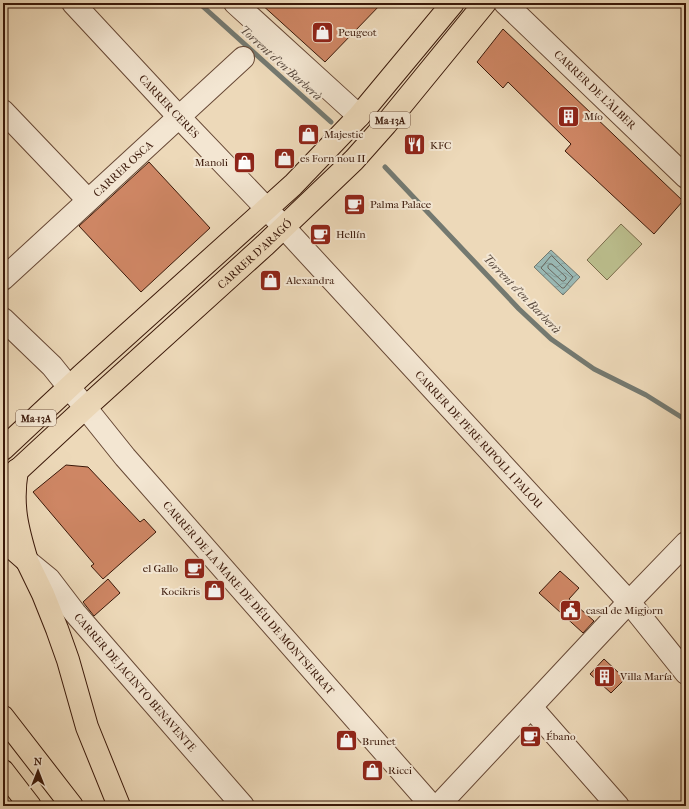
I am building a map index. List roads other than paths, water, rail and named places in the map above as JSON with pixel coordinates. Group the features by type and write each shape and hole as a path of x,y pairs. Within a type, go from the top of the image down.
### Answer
{"main road":[{"name":"Ma-13A","path":"3,449 69,387 298,181 359,116 453,3"},
{"name":"CARRER D'ARAGÓ","path":"10,477 284,227 354,160 386,124 485,3"},
{"path":"10,477 14,486 15,512 19,533 27,561 43,594 57,629 68,660 87,727 119,806"},
{"path":"3,540 27,561"},
{"path":"3,717 72,806"},
{"path":"3,771 30,806"}],"street":[{"name":"CARRER CERES","path":"73,3 178,117 267,209"},
{"path":"235,3 359,116"},
{"name":"CARRER DE L'ÀLBER","path":"505,3 686,176"},
{"name":"CARRER OSCA","path":"3,279 243,58"},
{"path":"3,111 88,200"},
{"name":"CARRER DE PERE RIPOLL I PALOU","path":"267,209 629,602 686,673"},
{"name":"CARRER DE LA MARE DE DÉU DE MONTSERRAT","path":"3,319 52,366 125,457 432,806"},
{"path":"438,806 686,543"},
{"name":"CARRER DE JACINTO BENAVENTE","path":"27,561 49,579 80,619 243,806"},
{"path":"531,707 618,806"}],"water":[{"path":"551,250 580,277 563,295 534,267"}],"waterway":[{"name":"Torrent d'en Barberà","path":"199,3 331,122"},
{"name":"Torrent d'en Barberà","path":"385,167 519,309 551,339 594,369 646,395 686,420"}],"place":[{"name":"Peugeot","path":"323,32"},
{"name":"Mío","path":"569,116"},
{"name":"Majestic","path":"308,134"},
{"name":"KFC","path":"415,145"},
{"name":"es Forn nou II","path":"284,158"},
{"name":"Manoli","path":"244,162"},
{"name":"Palma Palace","path":"354,204"},
{"name":"Hellín","path":"321,234"},
{"name":"Alexandra","path":"270,280"},
{"name":"el Gallo","path":"194,568"},
{"name":"Kocikris","path":"215,591"},
{"name":"casal de Migjorn","path":"570,610"},
{"name":"Villa María","path":"604,676"},
{"name":"Ébano","path":"530,736"},
{"name":"Brunet","path":"347,741"},
{"name":"Ricci","path":"372,770"}]}
